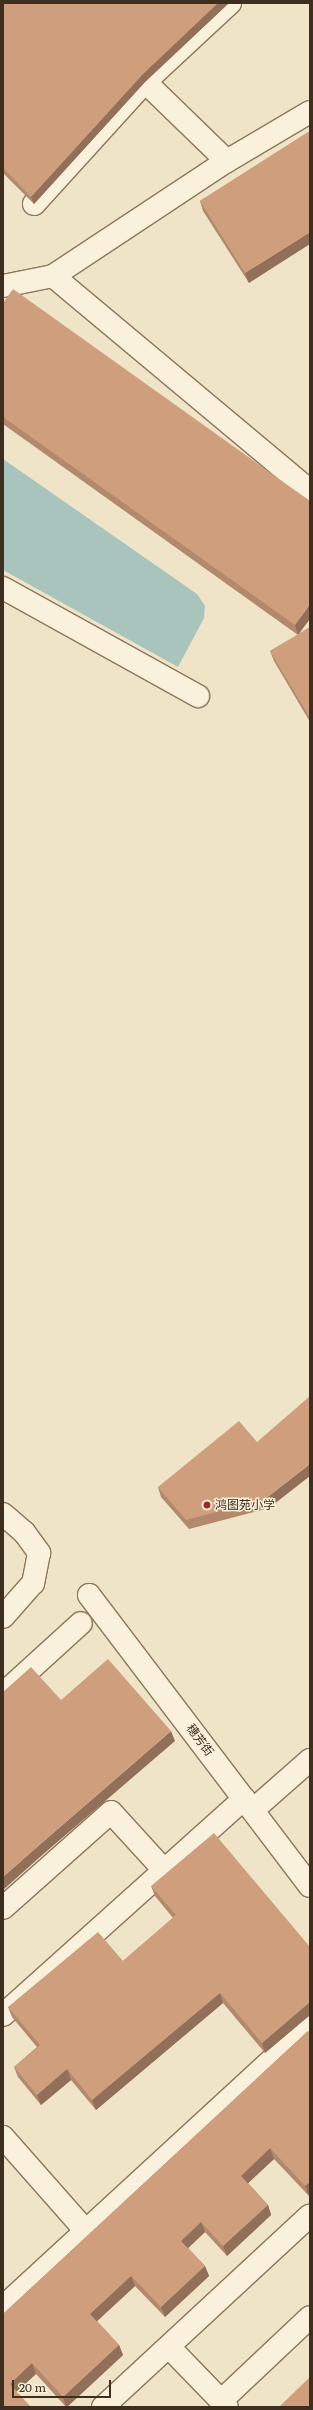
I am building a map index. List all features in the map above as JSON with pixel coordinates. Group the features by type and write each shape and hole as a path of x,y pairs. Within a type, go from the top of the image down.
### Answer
{"street":[{"path":"34,204 145,82 230,3"},
{"path":"123,60 227,161"},
{"path":"3,286 53,276 227,161 310,112"},
{"path":"53,276 310,491"},
{"path":"3,588 198,696"},
{"path":"3,1514 24,1532 39,1553 34,1583 3,1617"},
{"name":"穗芳街","path":"89,1595 310,1886"},
{"path":"3,1694 81,1624"},
{"path":"3,2015 164,1870 248,1805 310,1760"},
{"path":"3,1908 111,1812 164,1870"},
{"path":"3,2307 310,2025"},
{"path":"3,2136 86,2231"},
{"path":"104,2407 310,2215"},
{"path":"169,2347 224,2404 310,2317"}],"water":[{"path":"3,459 197,594 205,606 204,618 178,667 3,570"}],"building":[{"path":"3,3 218,3 143,74 31,197 3,168"},
{"path":"310,131 310,232 245,273 200,201"},
{"path":"13,289 310,501 310,604 295,625 3,417 3,303"},
{"path":"310,627 310,718 270,651"},
{"path":"310,1396 310,1464 265,1499 186,1520 158,1487 239,1421 257,1442"},
{"path":"108,1659 171,1731 3,1877 3,1692 31,1667 61,1700"},
{"path":"214,1833 310,1947 310,2002 262,2043 220,1993 92,2100 67,2069 37,2095 14,2067 40,2045 8,2007 98,1932 123,1961 176,1915 151,1886"},
{"path":"308,2031 310,2033 310,2182 305,2186 270,2148 241,2176 268,2205 223,2246 201,2222 181,2241 205,2266 161,2307 131,2276 90,2314 119,2345 63,2397 32,2363 10,2384 31,2407 3,2407 3,2314"},
{"path":"310,2377 310,2407 279,2407"}],"place":[{"name":"鸿图苑小学","path":"207,1505"}]}
